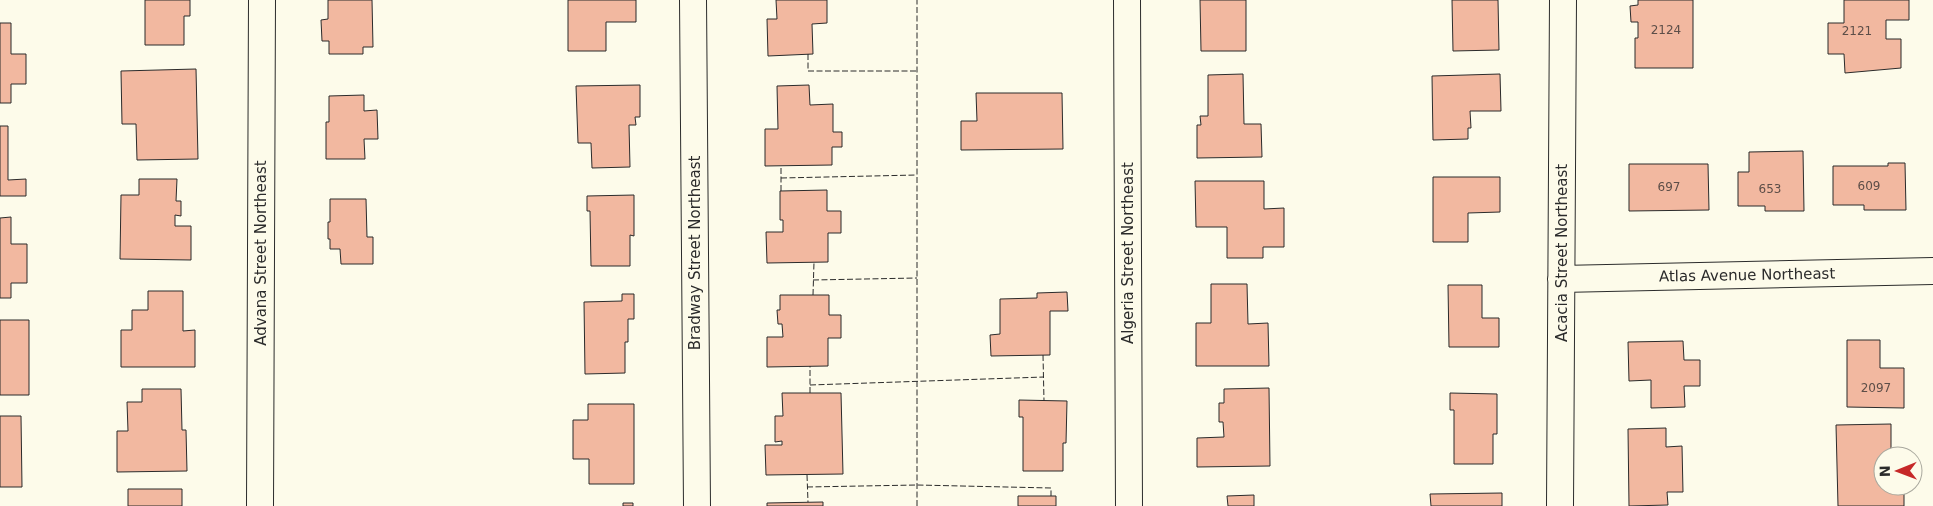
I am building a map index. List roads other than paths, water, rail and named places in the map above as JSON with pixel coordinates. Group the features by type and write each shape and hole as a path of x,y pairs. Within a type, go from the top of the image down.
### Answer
{"street":[{"name":"Advana Street Northeast","path":"260,506 262,0"},
{"name":"Bradway Street Northeast","path":"693,0 697,506"},
{"name":"Algeria Street Northeast","path":"1128,0 1129,506"},
{"name":"Acacia Street Northeast","path":"1560,506 1563,0"},
{"name":"Atlas Avenue Northeast","path":"1562,279 1933,271"}]}
